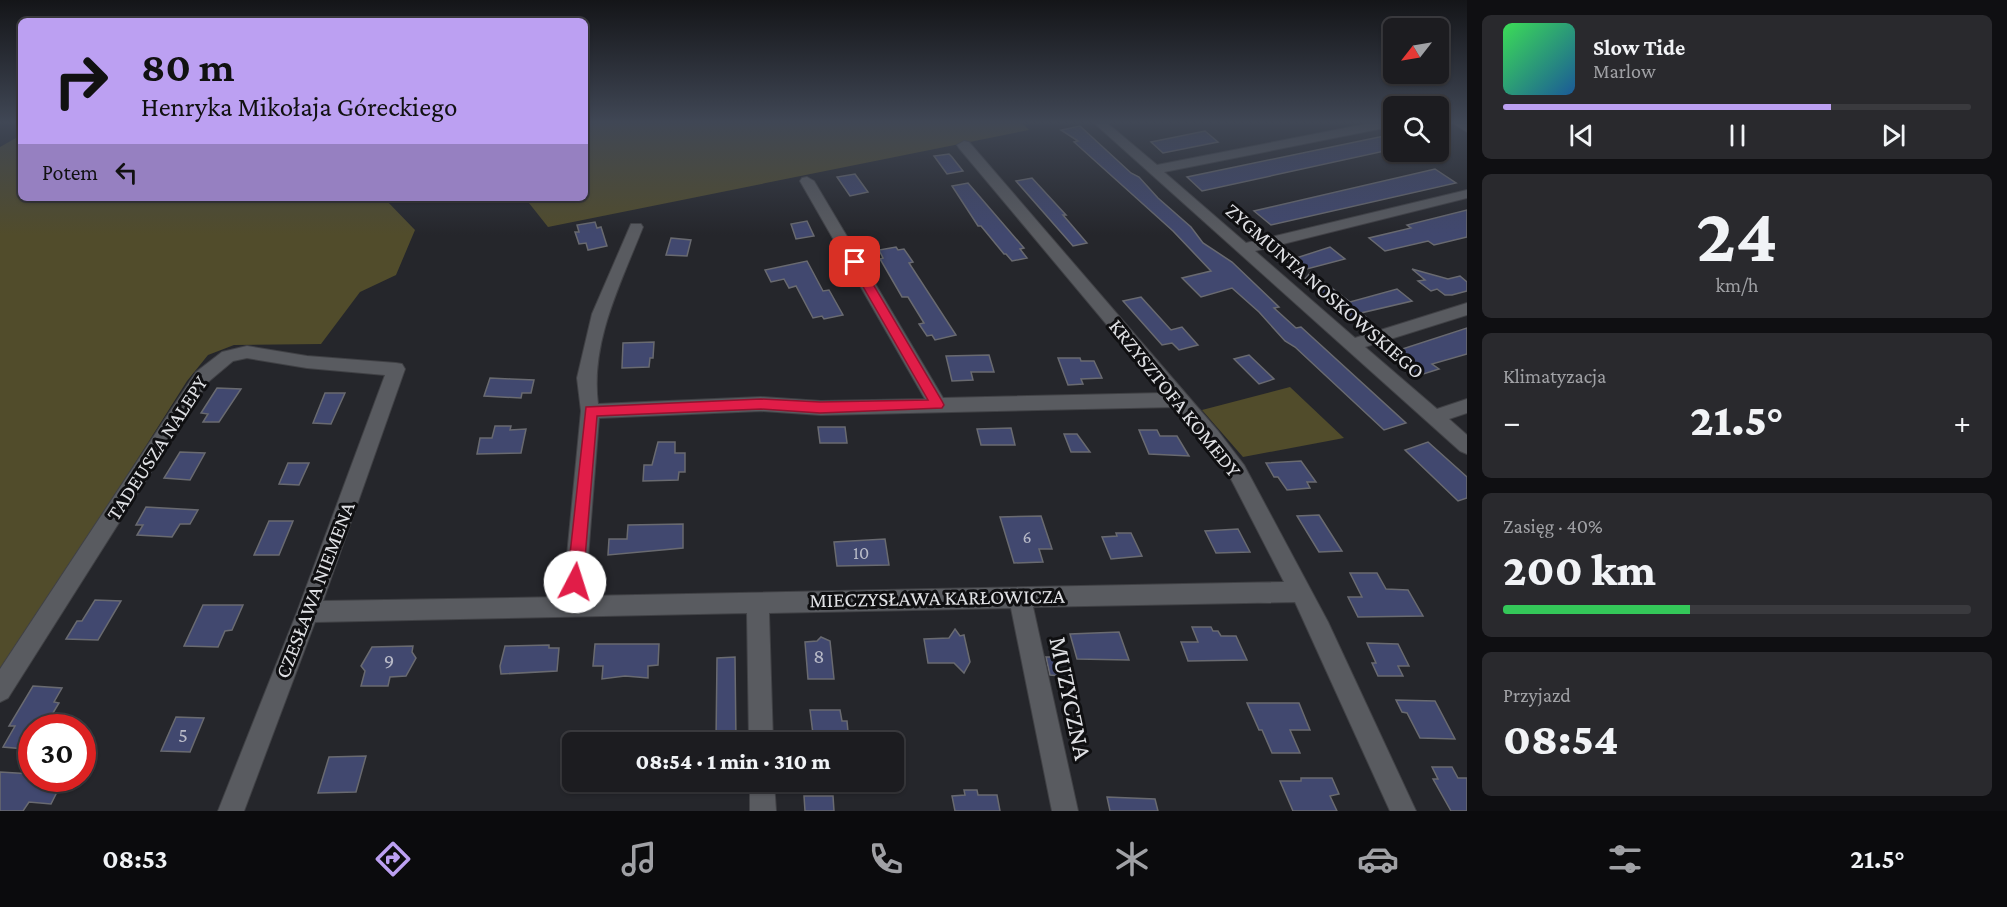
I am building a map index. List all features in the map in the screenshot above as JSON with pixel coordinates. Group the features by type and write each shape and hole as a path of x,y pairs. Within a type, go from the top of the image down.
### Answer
{"street":[{"name":"KRZYSZTOFA KOMEDY","path":"977,160 1211,436 1237,471 1301,592 1403,811"},
{"name":"ZYGMUNTA NOSKOWSKIEGO","path":"1142,160 1467,446"},
{"path":"1154,170 1205,160"},
{"path":"807,181 938,405"},
{"path":"1243,249 1467,194"},
{"path":"573,605 590,411 586,378 600,314 636,227"},
{"path":"1351,345 1467,309"},
{"name":"TADEUSZA NALEPY","path":"0,690 202,377 218,362 228,356 247,352 307,362 396,369"},
{"name":"CZESŁAWA NIEMENA","path":"231,811 308,612 396,369"},
{"path":"590,411 761,404 820,408 1179,400"},
{"path":"1435,417 1467,406"},
{"name":"MIECZYSŁAWA KARŁOWICZA","path":"308,612 1301,592"},
{"name":"MUZYCZNA","path":"1020,597 1065,811"},
{"path":"758,602 761,732"},
{"path":"762,792 763,811"}],"shaded area":[{"path":"0,160 18,160 18,201 387,201 415,230 396,275 360,292 321,344 234,345 208,355 187,381 0,676"},
{"path":"588,160 881,160 548,227 527,201 588,201"},
{"path":"1290,387 1344,438 1243,457 1202,410"}],"building":[{"path":"937,160 954,160 963,171 947,174"},
{"path":"1094,160 1117,160 1139,177 1158,198 1191,227 1203,243 1232,262 1279,307 1274,308 1296,328 1301,327 1406,423 1384,430 1295,347 1285,341 1259,312 1232,288 1201,297 1182,278 1211,271 1173,231"},
{"path":"1270,160 1344,160 1202,191 1187,177"},
{"path":"1435,169 1456,183 1271,225 1254,211"},
{"path":"855,174 868,192 850,196 837,177"},
{"path":"1032,178 1066,215 1063,215 1087,243 1073,246 1016,181"},
{"path":"968,183 1024,248 1020,249 1027,258 1012,261 981,226 978,226 952,186"},
{"path":"1467,210 1467,237 1434,245 1428,241 1385,251 1369,238 1411,228 1407,225"},
{"path":"807,221 814,236 796,239 791,224"},
{"path":"595,222 597,228 601,227 607,246 588,250 586,243 579,244 575,232 579,232 577,225"},
{"path":"671,238 691,240 687,256 666,255"},
{"path":"896,247 898,250 904,249 913,262 909,263 956,335 935,340 932,335 927,336 919,324 924,323 908,297 902,297 880,259 883,258 879,250"},
{"path":"1330,247 1345,259 1303,270 1290,260"},
{"path":"807,261 823,291 829,290 843,315 824,319 822,316 813,318 796,286 789,288 784,279 771,282 765,270"},
{"path":"1412,269 1448,279 1460,276 1467,282 1467,291 1445,295 1437,289 1431,291 1418,281 1425,280"},
{"path":"1311,272 1350,302 1397,289 1412,301 1361,313 1366,317 1350,321 1303,281"},
{"path":"1141,297 1171,330 1182,327 1198,345 1179,350 1172,343 1162,345 1123,301"},
{"path":"1467,328 1467,354 1432,364 1439,369 1414,377 1390,357 1397,355 1393,352"},
{"path":"654,342 653,358 650,358 649,367 622,368 623,343"},
{"path":"989,355 994,372 971,372 973,380 952,381 946,356"},
{"path":"1249,355 1274,379 1259,384 1234,359"},
{"path":"1058,358 1080,358 1081,361 1094,361 1102,378 1081,379 1083,384 1068,385"},
{"path":"490,378 534,380 531,393 522,393 521,398 484,396"},
{"path":"217,388 241,389 219,422 203,422 208,414 201,413"},
{"path":"325,393 345,393 331,424 313,423"},
{"path":"495,426 511,426 510,430 526,429 521,453 477,454 480,438 492,438"},
{"path":"818,427 845,427 847,443 820,443"},
{"path":"1011,428 1015,445 981,445 977,429"},
{"path":"1139,430 1157,430 1160,436 1177,436 1189,456 1149,454"},
{"path":"1064,434 1077,434 1090,452 1071,452"},
{"path":"658,442 675,442 675,453 685,453 685,472 679,472 678,480 643,481 644,465 652,465"},
{"path":"1428,442 1467,477 1467,498 1458,501 1405,450"},
{"path":"180,452 205,453 190,480 164,478"},
{"path":"1301,461 1316,482 1307,482 1310,488 1287,490 1278,477 1274,477 1266,463"},
{"path":"288,463 309,463 299,485 279,484"},
{"path":"146,507 198,510 190,524 180,524 172,537 137,535 143,525 136,525"},
{"path":"1319,515 1342,551 1319,552 1297,516"},
{"path":"1041,516 1052,549 1039,549 1043,562 1014,563 1000,517"},
{"path":"269,521 293,521 279,555 254,555"},
{"path":"683,524 683,548 608,555 609,539 627,539 628,525"},
{"path":"1238,529 1250,552 1216,553 1205,531"},
{"path":"1116,533 1131,533 1142,556 1111,559 1102,537 1117,536"},
{"path":"885,539 889,565 837,566 834,542"},
{"path":"1350,573 1377,573 1386,589 1408,590 1423,616 1358,617 1348,597 1362,597"},
{"path":"95,600 121,601 98,640 66,639 77,621 82,621"},
{"path":"203,605 243,605 232,630 225,631 218,647 184,646"},
{"path":"1192,627 1211,627 1221,636 1236,636 1247,660 1188,661 1181,642 1198,642"},
{"path":"955,629 960,636 964,635 970,662 964,673 954,663 928,663 924,639 949,638"},
{"path":"1119,632 1129,660 1077,659 1070,634"},
{"path":"821,637 830,641 834,679 808,679 805,642 817,641"},
{"path":"1367,643 1398,644 1409,666 1398,666 1403,676 1378,676 1372,663 1376,663"},
{"path":"595,644 659,644 658,665 648,666 648,678 625,676 602,679 603,666 593,666"},
{"path":"549,645 549,648 559,648 557,671 501,674 500,666 505,646"},
{"path":"413,646 412,652 416,658 406,676 390,677 388,686 361,686 365,671 361,666 372,647"},
{"path":"735,657 736,732 716,732 717,658"},
{"path":"1046,657 1057,657 1061,676 1050,675"},
{"path":"33,686 62,688 54,702 59,703 52,714 18,714 18,748 3,747 15,726 9,726"},
{"path":"1396,700 1435,701 1455,739 1420,738 1407,713 1402,712"},
{"path":"1247,703 1299,703 1310,730 1290,730 1300,753 1272,753"},
{"path":"810,710 840,710 842,721 847,721 848,732 813,732"},
{"path":"176,717 204,718 190,752 161,751"},
{"path":"366,756 356,792 318,793 329,757"},
{"path":"1432,767 1452,767 1458,778 1467,778 1467,811 1451,811 1433,779 1438,779"},
{"path":"0,772 18,773 18,792 57,792 51,804 29,802 23,811 0,811"},
{"path":"1301,778 1332,778 1339,794 1330,796 1337,811 1293,811 1280,781 1301,781"},
{"path":"964,790 977,790 978,795 997,795 1000,811 955,811 952,796 965,795"},
{"path":"804,796 833,796 834,811 805,811"},
{"path":"1107,797 1155,799 1158,811 1110,811"}],"route":[{"path":"575,582 590,411 681,405 761,404 820,408 938,405 855,262"}]}
